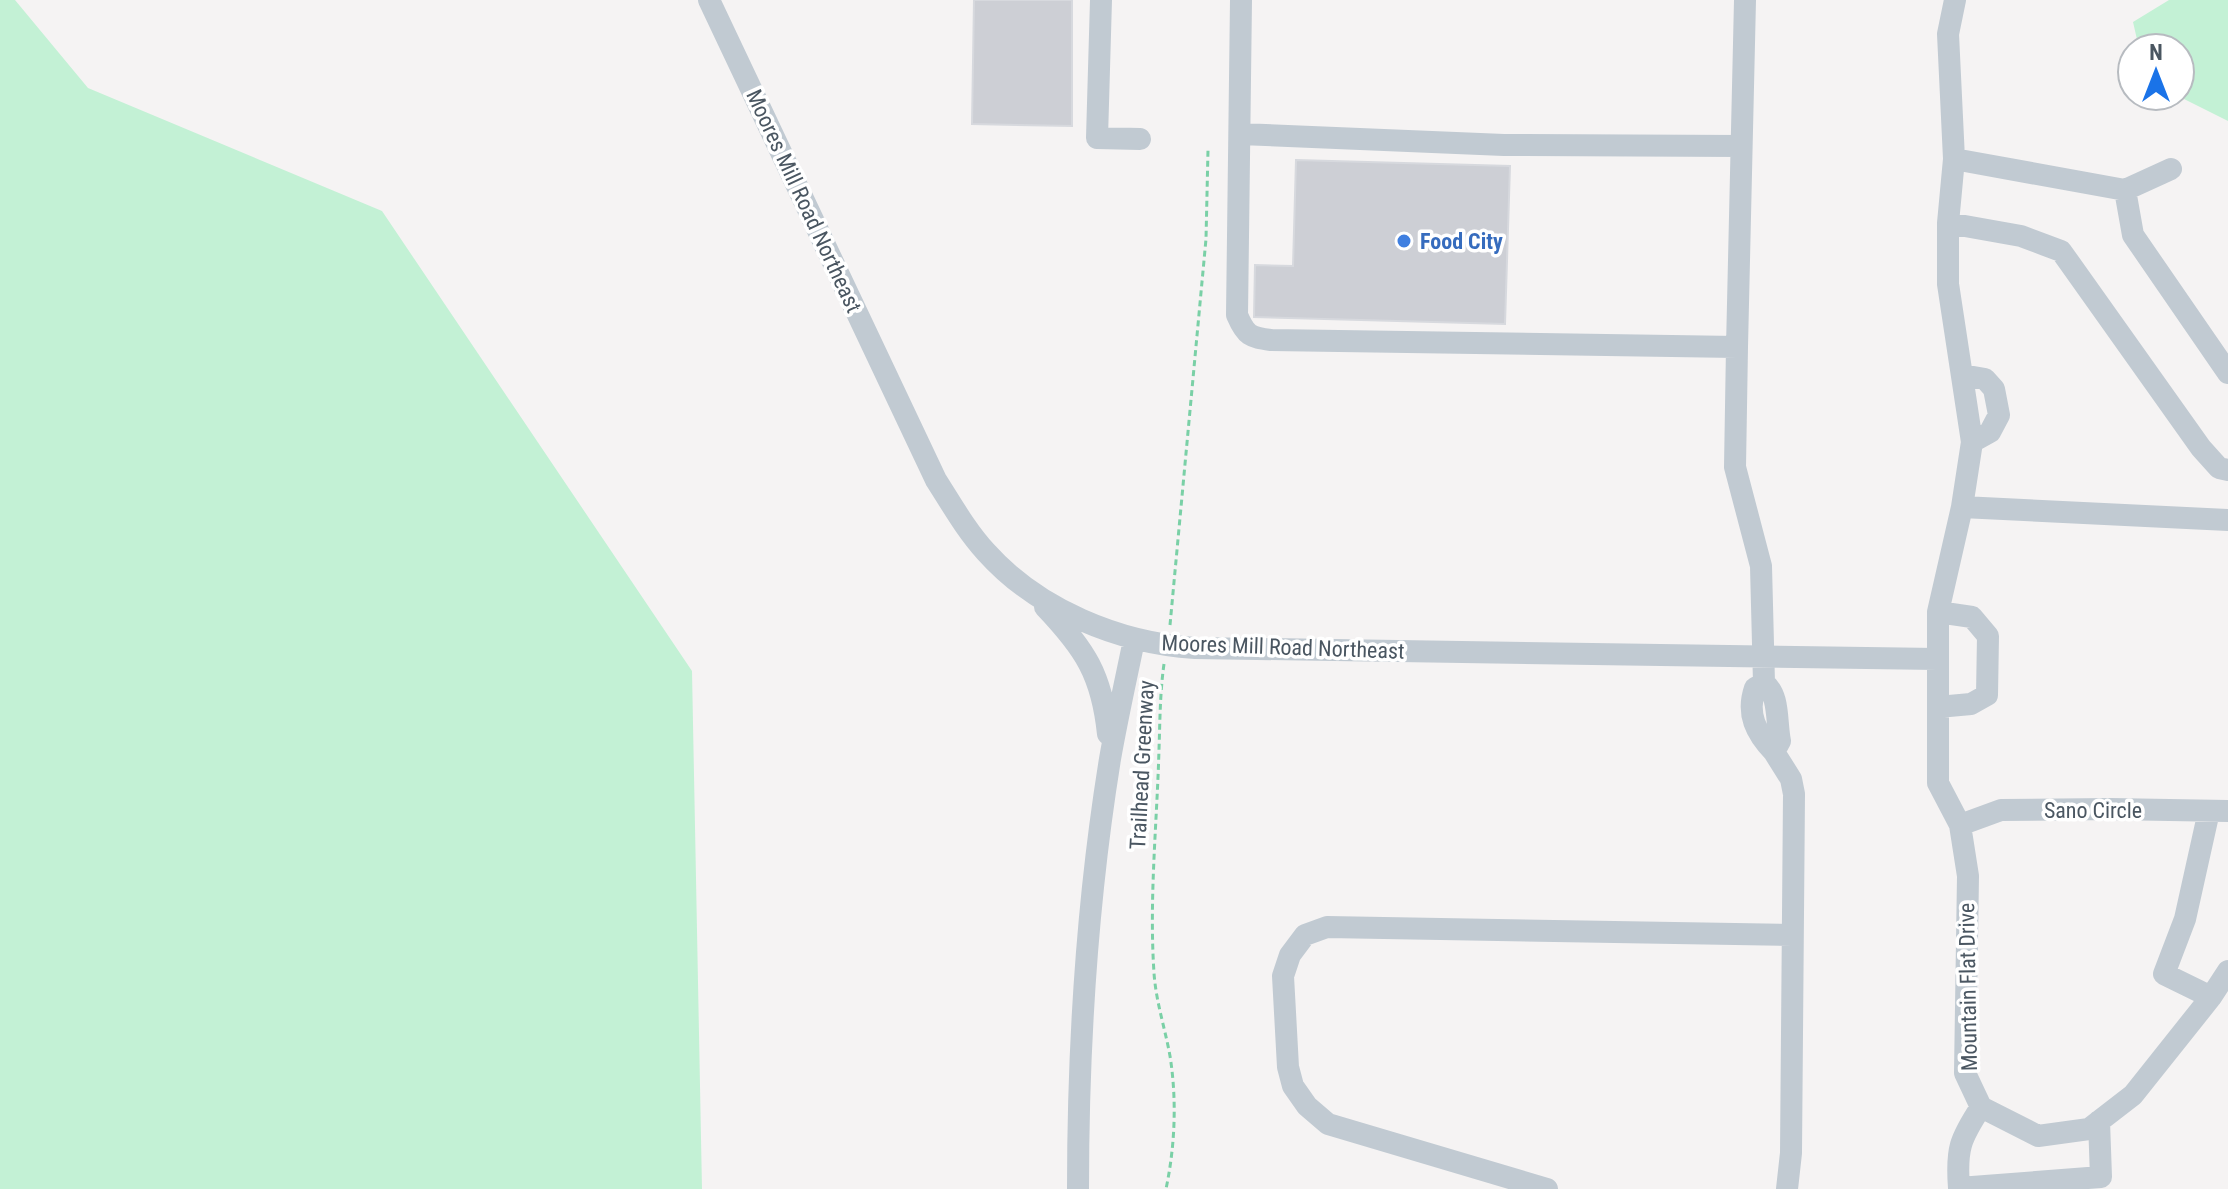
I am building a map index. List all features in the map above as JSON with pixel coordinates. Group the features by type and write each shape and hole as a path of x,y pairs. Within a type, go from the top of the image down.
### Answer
{"street":[{"name":"Moores Mill Road Northeast","path":"709,0 936,480 986,552 1030,592 1092,624 1134,640 1195,648 1937,659"},
{"path":"1101,0 1097,138 1140,139"},
{"path":"1241,0 1237,315 1243,329 1252,338 1737,347"},
{"path":"1745,0 1735,467 1761,566 1764,683 1755,688 1751,698 1753,716 1758,736 1774,752 1791,779 1794,794 1791,1153 1787,1189"},
{"name":"Mountain Flat Drive","path":"1955,0 1948,34 1954,159 1948,223 1948,284 1972,442 1962,507 1938,612 1938,783 1960,825 1968,876 1965,1073 1981,1107"},
{"path":"1240,134 1504,145 1741,146"},
{"path":"1954,159 2125,190 2171,169"},
{"path":"2125,190 2133,235 2228,373"},
{"path":"1948,223 2021,236 2061,251 2201,448 2219,468 2228,470"},
{"path":"1962,375 1985,379 1994,389 1999,415 1990,432 1972,442"},
{"path":"1962,507 2228,520"},
{"path":"1030,592 1074,638 1099,681 1105,705 1110,760"},
{"path":"1938,612 1972,617 1988,636 1987,695 1971,704 1938,707"},
{"path":"1078,1189 1083,1011 1110,760 1134,640"},
{"name":"Sano Circle","path":"1960,825 2001,810 2219,811"},
{"path":"2211,997 2164,974 2219,811"},
{"path":"1547,1189 1328,1124 1307,1106 1293,1086 1288,1067 1283,976 1290,955 1305,935 1327,927 1792,935"},
{"path":"2099,1121 2101,1177 1959,1188 1957,1157 1966,1131 1981,1107 2038,1136 2089,1129 2099,1121 2133,1095 2228,971"}],"path":[{"name":"Trailhead Greenway","path":"1166,1189 1174,1136 1170,1056 1159,1014 1154,974 1152,873 1159,709 1206,239 1208,150"}],"green space":[{"path":"0,0 15,0 88,88 382,211 692,671 702,1189 0,1189"},
{"path":"2169,0 2228,0 2228,121 2196,105 2196,32 2135,32 2133,22"}],"building":[{"path":"974,0 1072,0 1072,126 972,124"},
{"path":"1296,160 1510,166 1505,324 1254,317 1255,265 1293,266"}],"place":[{"name":"Food City","path":"1404,241"}]}
